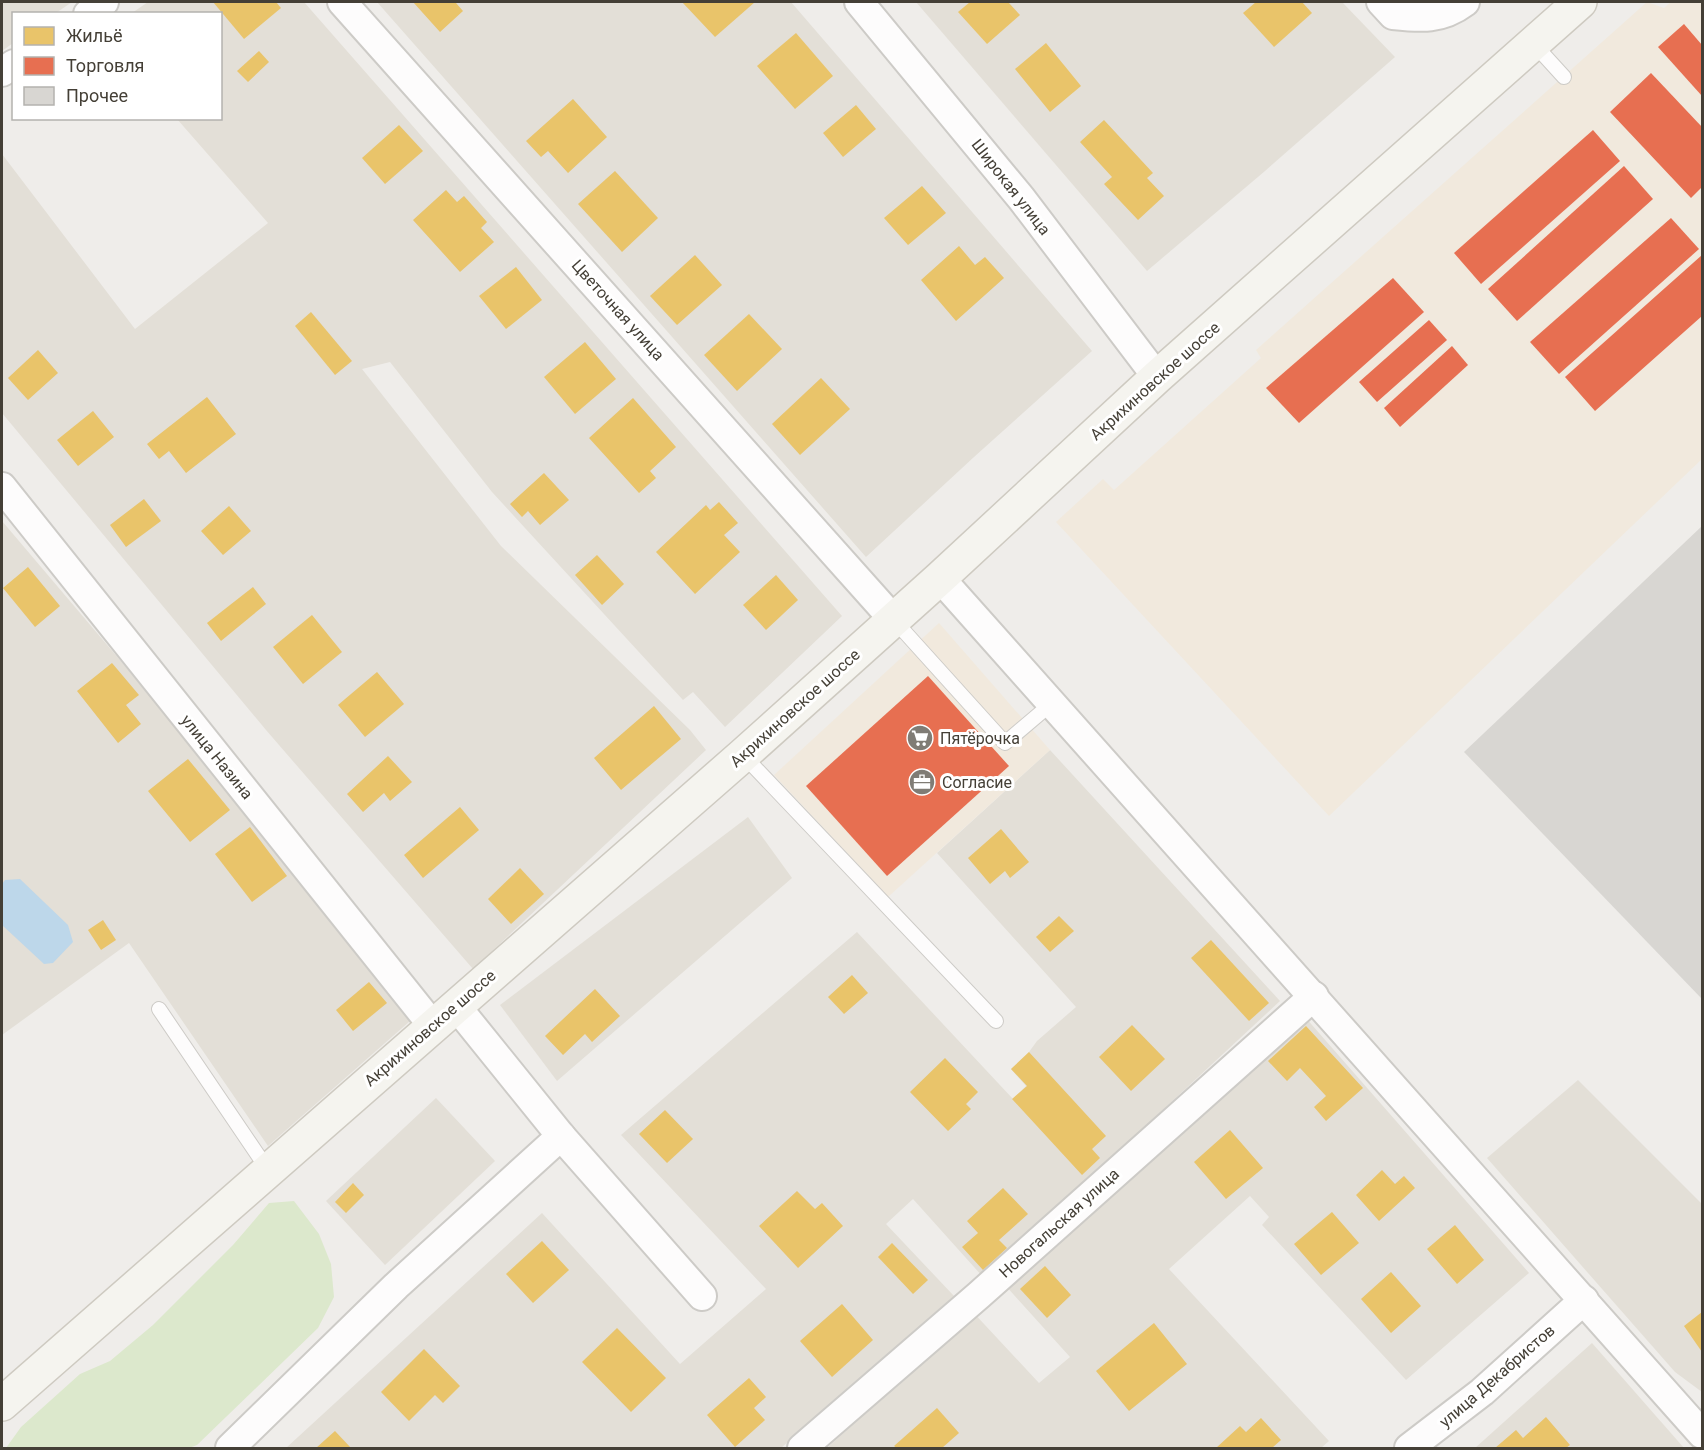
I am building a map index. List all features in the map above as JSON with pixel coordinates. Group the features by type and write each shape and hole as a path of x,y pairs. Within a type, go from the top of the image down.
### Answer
{"main road":[{"name":"Акрихиновское шоссе","path":"2,1404 743,755 940,578 1157,377 1533,43 1563,7"}],"street":[{"path":"91,12 104,2"},
{"name":"Цветочная улица","path":"342,2 893,619"},
{"name":"Широкая улица","path":"859,2 1021,198 1157,377"},
{"path":"1381,2 1393,15 1427,18 1458,7 1465,2"},
{"name":"улица Назина","path":"2,487 444,1016 561,1136 702,1296"},
{"path":"940,578 1702,1434"},
{"name":"Новогальская улица","path":"802,1449 979,1295 1314,996"},
{"path":"230,1449 396,1286 561,1136"},
{"name":"улица Декабристов","path":"1409,1449 1482,1392 1584,1300"}],"lane":[{"path":"1533,43 1564,77"},
{"path":"893,619 1005,743 1051,704"},
{"path":"743,755 996,1021"},
{"path":"159,1009 268,1170"}],"shaded area":[{"path":"2,2 72,2 57,12 12,12 12,44 2,51"},
{"path":"148,2 304,2 842,616 725,727 693,692 683,700 492,492 390,362 362,369 501,546 690,730 706,750 473,969 266,730 2,413 2,154 135,329 268,223 178,120 222,120 222,12 133,12"},
{"path":"377,2 791,2 1092,351 866,557"},
{"path":"916,2 1342,2 1395,57 1147,271"},
{"path":"1647,2 1664,8 1671,2 1702,2 1702,459 1329,816 1056,522 1103,479 1114,490 1261,358 1256,350"},
{"path":"2,521 153,699 410,1021 268,1146 129,943 2,1035"},
{"path":"939,623 1050,750 888,897 774,775"},
{"path":"1050,750 1280,1001 983,1277 913,1199 886,1224 954,1296 781,1448 286,1448 542,1213 680,1364 766,1289 621,1135 857,932 1013,1099 1026,1086 1011,1069 1037,1041 1076,1007 937,853"},
{"path":"748,817 792,878 557,1081 500,1005"},
{"path":"1305,1017 1529,1273 1406,1380 1262,1225 1269,1217 1250,1196 1169,1269 1329,1441 1321,1448 827,1448 954,1333 971,1310 1039,1383 1070,1357 1005,1285"},
{"path":"1578,1080 1702,1204 1702,1392 1675,1372 1487,1158"},
{"path":"436,1098 495,1161 385,1265 326,1201"},
{"path":"1592,1343 1684,1448 1475,1448"}],"green space":[{"path":"294,1201 319,1234 331,1264 334,1297 318,1328 197,1445 189,1448 6,1448 21,1427 80,1374 110,1361 153,1325 233,1245 269,1203"}],"water":[{"path":"20,879 68,925 73,942 53,963 44,964 2,925 2,884 5,880"}],"building: Жильё":[{"path":"213,2 276,2 281,8 244,39"},
{"path":"413,2 457,2 463,11 440,32"},
{"path":"682,2 755,2 715,37"},
{"path":"970,2 1008,2 1020,15 987,44 958,12"},
{"path":"1256,2 1302,2 1312,13 1274,47 1243,13"},
{"path":"796,33 833,76 795,109 757,66"},
{"path":"1046,43 1081,86 1050,112 1015,69"},
{"path":"259,51 269,62 248,82 237,71"},
{"path":"573,99 607,137 568,173 548,151 541,157 526,141"},
{"path":"856,105 876,129 843,157 823,133"},
{"path":"1104,120 1153,173 1147,178 1164,196 1138,220 1104,184 1112,177 1080,142"},
{"path":"399,125 423,151 385,184 362,158"},
{"path":"615,171 658,218 622,252 578,204"},
{"path":"922,186 946,213 908,245 884,218"},
{"path":"446,190 457,202 464,196 487,222 481,228 494,242 460,272 413,220"},
{"path":"959,246 975,265 985,257 1004,278 956,321 921,280"},
{"path":"695,255 722,285 677,325 650,296"},
{"path":"516,267 542,300 506,329 479,296"},
{"path":"311,312 352,361 335,375 295,326"},
{"path":"749,314 782,349 737,391 704,355"},
{"path":"585,342 616,379 575,414 544,377"},
{"path":"38,350 58,373 28,400 8,378"},
{"path":"821,378 850,409 800,455 772,424"},
{"path":"207,397 236,434 186,473 169,451 159,459 147,444"},
{"path":"633,398 676,447 650,471 656,478 639,493 589,438"},
{"path":"93,411 114,437 78,466 57,440"},
{"path":"544,473 569,500 540,525 528,511 522,517 510,504"},
{"path":"144,499 161,521 126,547 110,525"},
{"path":"719,502 738,523 724,535 740,552 695,594 656,552 706,505 710,510"},
{"path":"229,506 251,531 223,555 201,531"},
{"path":"597,555 624,584 602,605 575,575"},
{"path":"28,567 60,606 35,627 3,588"},
{"path":"776,575 798,600 766,630 743,605"},
{"path":"253,587 266,604 221,641 207,623"},
{"path":"312,615 342,652 303,684 273,647"},
{"path":"112,663 139,695 126,705 141,724 118,743 77,691"},
{"path":"377,672 404,704 365,737 338,705"},
{"path":"654,706 681,739 621,790 594,758"},
{"path":"388,756 412,782 390,801 384,793 363,812 347,794"},
{"path":"188,759 230,810 190,842 148,791"},
{"path":"460,807 479,830 423,878 404,855"},
{"path":"250,827 287,876 252,902 215,854"},
{"path":"1001,829 1029,862 1010,878 1005,871 990,884 968,858"},
{"path":"520,868 544,894 511,924 488,899"},
{"path":"1059,916 1074,931 1050,952 1036,937"},
{"path":"103,920 116,940 101,950 88,930"},
{"path":"1211,940 1269,1003 1249,1021 1191,958"},
{"path":"852,975 868,993 844,1014 828,997"},
{"path":"369,982 387,1003 353,1031 336,1010"},
{"path":"595,989 620,1016 592,1042 585,1034 563,1055 545,1036"},
{"path":"1132,1025 1165,1059 1131,1091 1099,1057"},
{"path":"1306,1026 1363,1088 1326,1121 1314,1107 1326,1096 1300,1068 1287,1081 1268,1061"},
{"path":"1029,1052 1106,1136 1092,1149 1100,1158 1082,1175 1012,1099 1027,1086 1011,1069"},
{"path":"945,1058 978,1092 966,1104 971,1109 948,1131 910,1092"},
{"path":"665,1110 693,1139 667,1163 639,1134"},
{"path":"1230,1130 1263,1168 1226,1199 1194,1162"},
{"path":"1382,1170 1395,1184 1404,1176 1415,1188 1379,1221 1356,1195"},
{"path":"353,1183 364,1195 346,1213 335,1202"},
{"path":"1003,1188 1028,1214 999,1240 1007,1248 983,1270 962,1247 978,1233 967,1221"},
{"path":"797,1191 815,1209 822,1203 843,1226 798,1268 759,1226"},
{"path":"1332,1212 1359,1243 1321,1275 1294,1244"},
{"path":"1455,1225 1484,1260 1457,1284 1427,1249"},
{"path":"542,1241 569,1270 533,1303 506,1274"},
{"path":"892,1243 928,1280 913,1294 878,1257"},
{"path":"1045,1266 1071,1295 1047,1318 1020,1289"},
{"path":"1391,1272 1421,1306 1391,1333 1361,1299"},
{"path":"842,1304 873,1340 832,1377 800,1341"},
{"path":"1702,1312 1702,1352 1684,1326"},
{"path":"1154,1323 1187,1364 1129,1411 1096,1371"},
{"path":"617,1328 666,1378 631,1412 582,1362"},
{"path":"424,1349 460,1386 443,1403 435,1395 409,1421 381,1392"},
{"path":"749,1378 766,1397 754,1408 765,1420 735,1447 707,1415"},
{"path":"937,1408 959,1433 942,1448 897,1448 894,1446"},
{"path":"1546,1417 1570,1445 1566,1448 1495,1448 1516,1430 1523,1438"},
{"path":"1261,1418 1281,1440 1272,1448 1216,1448 1240,1426 1246,1432"},
{"path":"335,1431 351,1448 316,1448"}],"building: Торговля":[{"path":"1684,24 1702,45 1702,96 1658,47"},
{"path":"1651,73 1702,127 1702,187 1691,198 1610,112"},
{"path":"1593,130 1620,161 1481,284 1454,253"},
{"path":"1624,166 1653,199 1517,321 1488,289"},
{"path":"1671,218 1699,249 1559,374 1530,342"},
{"path":"1702,255 1702,316 1595,411 1565,377"},
{"path":"1393,278 1424,312 1299,423 1266,388"},
{"path":"1429,320 1447,340 1377,402 1359,382"},
{"path":"1452,346 1468,365 1400,427 1384,408"},
{"path":"928,676 1009,766 887,876 806,786"}],"building: Прочее":[{"path":"1702,526 1702,999 1464,752"}],"place":[{"name":"Пятёрочка","path":"920,738"},
{"name":"Согласие","path":"922,782"}]}
